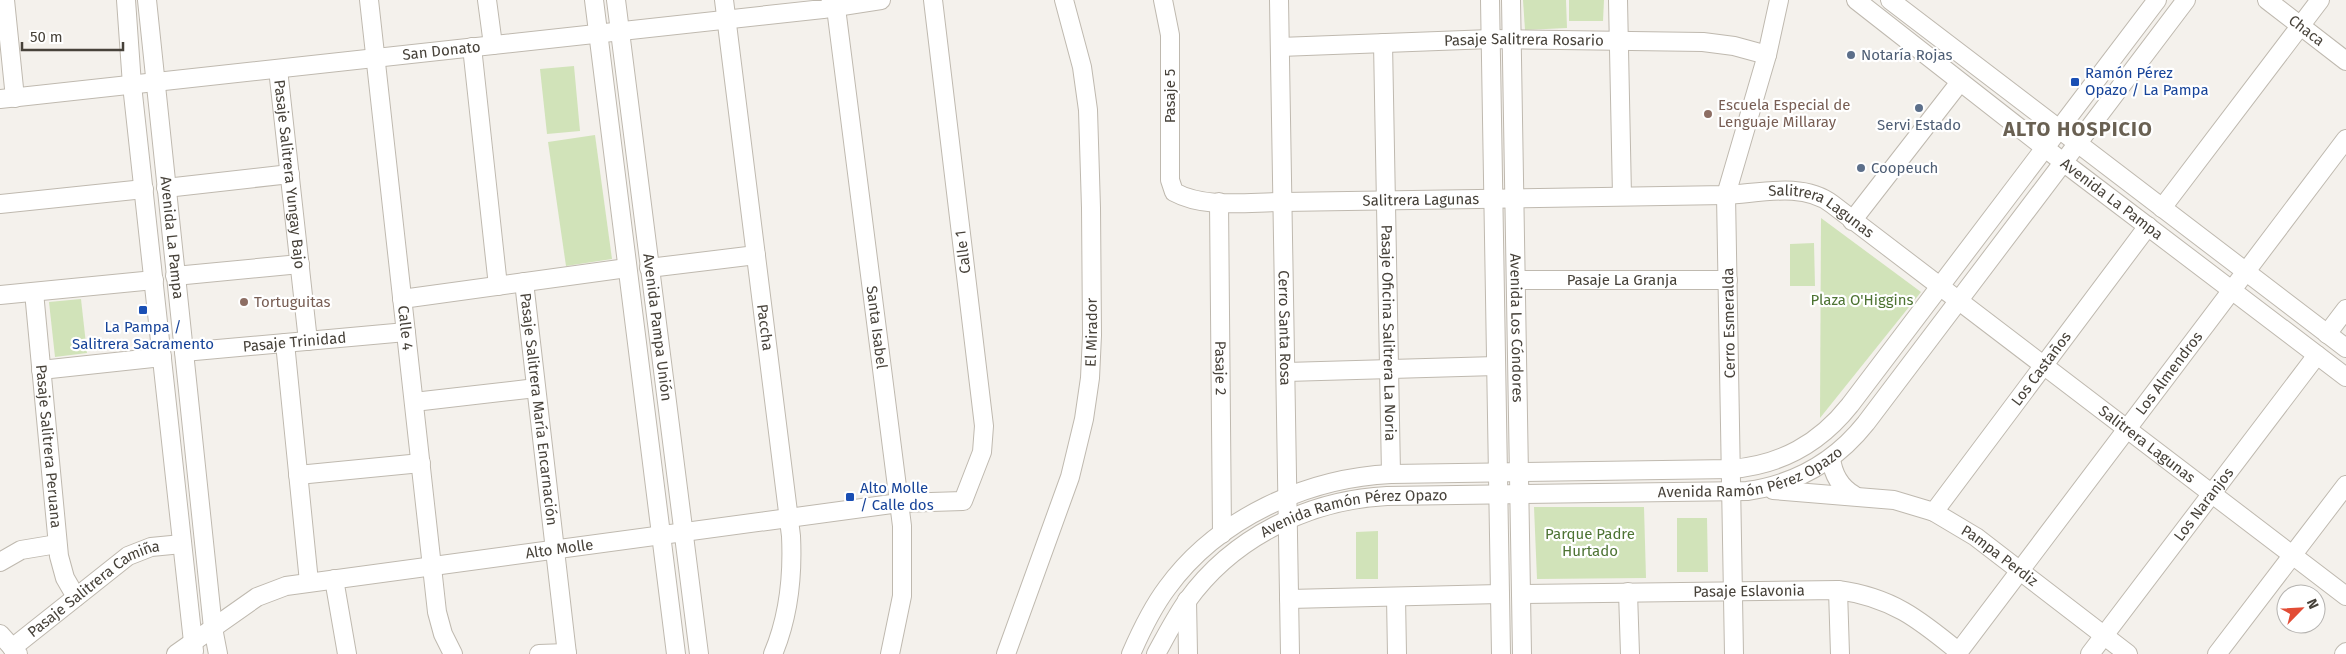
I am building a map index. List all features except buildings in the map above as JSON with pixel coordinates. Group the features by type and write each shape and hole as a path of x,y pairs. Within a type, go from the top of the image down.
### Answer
{"street":[{"path":"5,0 8,99"},
{"name":"Avenida La Pampa","path":"126,0 132,85 193,648"},
{"name":"Avenida La Pampa","path":"147,0 213,628 218,654"},
{"name":"Calle 4","path":"369,0 432,565 440,623 453,654"},
{"path":"487,0 493,45"},
{"name":"Avenida Pampa Unión","path":"594,0 676,654"},
{"name":"Avenida Pampa Unión","path":"616,0 699,654"},
{"name":"Paccha","path":"724,0 792,554 790,589 783,626 773,654"},
{"name":"San Donato","path":"8,99 727,19 836,4 881,0"},
{"name":"Calle 1","path":"933,0 984,426 982,452 963,501"},
{"name":"El Mirador","path":"1006,654 1072,470 1084,419 1090,378 1092,247 1088,110 1082,67 1064,0"},
{"name":"Pasaje 5","path":"1163,0 1170,35 1170,180 1174,192"},
{"name":"Cerro Santa Rosa","path":"1279,0 1290,654"},
{"name":"Avenida Los Cóndores","path":"1490,0 1501,654"},
{"name":"Avenida Los Cóndores","path":"1511,0 1522,654"},
{"path":"1618,0 1622,196"},
{"name":"Cerro Esmeralda","path":"1734,654 1726,195 1767,55 1779,0"},
{"name":"Avenida La Pampa","path":"1856,0 2063,162 2346,377"},
{"path":"1876,16 1889,0"},
{"name":"Avenida La Pampa","path":"1889,0 2346,348"},
{"name":"Avenida Ramón Pérez Opazo","path":"1131,654 1138,637 1168,586 1193,559 1222,534 1255,513 1288,497 1344,479 1391,474 1748,468 1782,459 1798,451 1827,431 1845,412 2157,0"},
{"name":"Avenida Ramón Pérez Opazo","path":"1156,654 1188,600 1231,556 1268,530 1288,519 1329,504 1370,497 1731,492 1763,489 1799,477 1831,458 1866,423 2186,0"},
{"name":"Chaca","path":"2267,0 2346,60"},
{"path":"2162,208 2320,0"},
{"name":"Santa Isabel","path":"836,4 898,503 903,572 899,618 890,654"},
{"name":"Pasaje Salitrera Rosario","path":"1280,46 1491,39 1619,41 1718,43 1767,55"},
{"name":"Pasaje Oficina Salitrera La Noria","path":"1383,43 1391,474"},
{"name":"Pasaje Salitrera María Encarnación","path":"472,47 498,286"},
{"name":"Pasaje Salitrera Yungay Bajo","path":"278,69 308,341"},
{"path":"1852,221 1960,82"},
{"name":"Los Almendros","path":"1958,653 2346,139"},
{"path":"166,188 290,174"},
{"path":"0,204 144,189"},
{"name":"Salitrera Lagunas","path":"1174,192 1186,198 1219,202 1282,202 1726,195 1805,191 1824,198 2346,596"},
{"name":"Pasaje 2","path":"1219,202 1222,534"},
{"name":"Los Castaños","path":"1934,512 2148,226"},
{"path":"650,268 756,255"},
{"path":"176,276 300,264"},
{"path":"402,299 627,268"},
{"path":"0,295 154,280"},
{"name":"Pasaje La Granja","path":"1516,280 1728,280"},
{"name":"Pasaje Salitrera María Encarnación","path":"524,282 567,653"},
{"name":"Pasaje Salitrera Peruana","path":"34,292 57,544 62,569 76,597"},
{"path":"2327,334 2346,310"},
{"name":"Pasaje Trinidad","path":"184,352 406,332"},
{"path":"285,343 309,582"},
{"name":"Los Naranjos","path":"2090,654 2318,355"},
{"path":"41,370 162,357"},
{"path":"1286,372 1496,366"},
{"path":"414,402 536,388"},
{"path":"1831,458 1836,477 1844,488 1854,495"},
{"path":"298,475 421,463"},
{"path":"2216,654 2346,485"},
{"name":"Pampa Perdiz","path":"1763,489 1854,495 1894,500 1934,512 1963,527 2128,654"},
{"name":"Alto Molle","path":"176,654 193,648 213,628 266,592 309,582 898,503 963,501"},
{"path":"0,562 22,550 57,544"},
{"name":"Pasaje Salitrera Camiña","path":"15,651 76,597 136,552 151,547 182,544"},
{"path":"334,578 347,654"},
{"path":"1838,590 1840,654"},
{"name":"Pasaje Eslavonia","path":"1521,594 1838,590 1872,596 1903,610 1958,653"},
{"path":"1628,592 1630,654"},
{"path":"1290,599 1500,594"},
{"path":"1396,597 1396,654"},
{"path":"1188,600 1188,654"},
{"path":"0,634 15,651"},
{"path":"539,654 567,653"}],"green space":[{"path":"1523,0 1566,0 1567,28 1525,30"},
{"path":"1569,0 1604,0 1603,21 1569,21"},
{"path":"574,66 580,131 547,134 540,69"},
{"path":"595,135 612,259 566,266 548,142"},
{"name":"Plaza O'Higgins","path":"1821,218 1921,292 1820,418"},
{"path":"1814,243 1815,286 1790,286 1790,244"},
{"path":"81,299 87,353 55,357 49,302"},
{"name":"Parque Padre Hurtado","path":"1534,507 1644,507 1646,578 1537,579"},
{"path":"1677,518 1707,518 1708,572 1677,572"},
{"path":"1378,531 1378,579 1356,579 1356,532"}],"place":[{"name":"Notaría Rojas","path":"1851,55"},
{"name":"Ramón Pérez Opazo / La Pampa","path":"2075,82"},
{"name":"Servi Estado","path":"1919,108"},
{"name":"Escuela Especial de Lenguaje Millaray","path":"1708,114"},
{"name":"Coopeuch","path":"1861,168"},
{"name":"Tortuguitas","path":"244,302"},
{"name":"La Pampa / Salitrera Sacramento","path":"143,310"},
{"name":"Alto Molle / Calle dos","path":"850,497"}],"district":[{"name":"ALTO HOSPICIO","path":"2078,129"}]}
